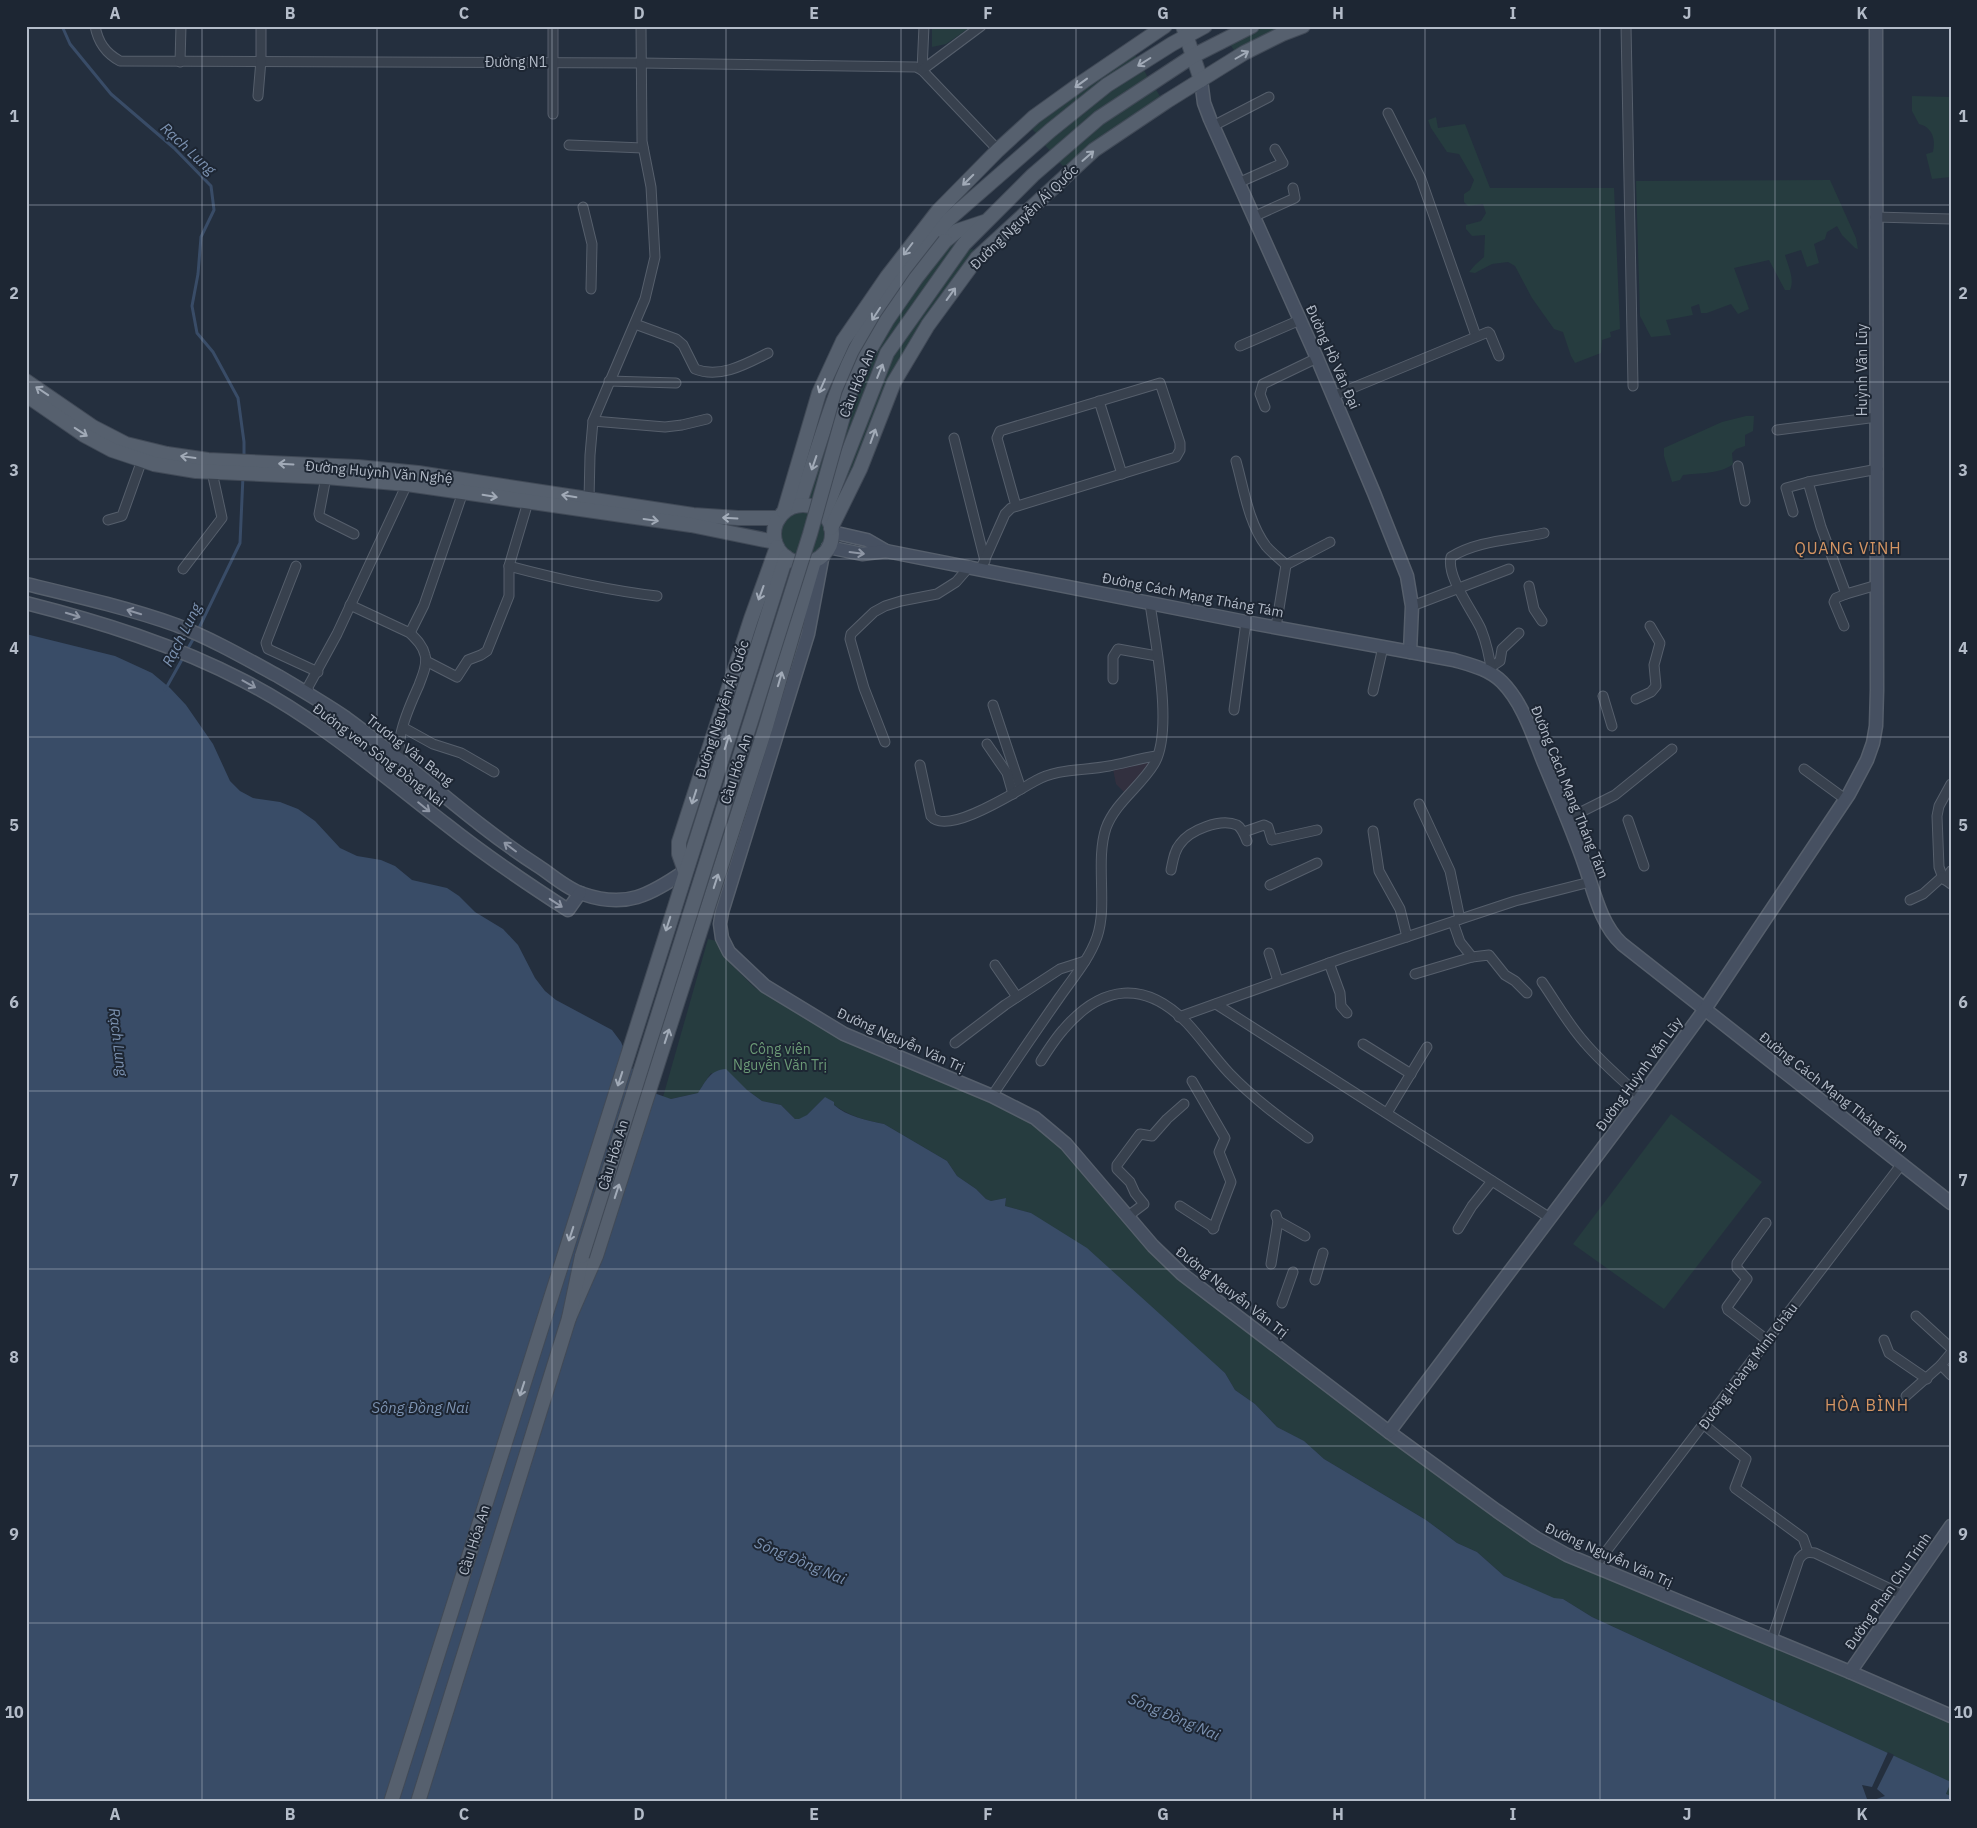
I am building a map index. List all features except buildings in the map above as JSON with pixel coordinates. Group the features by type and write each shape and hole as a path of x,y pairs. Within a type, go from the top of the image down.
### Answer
{"main road":[{"name":"Đường Nguyễn Ái Quốc","path":"800,505 836,396 861,339 875,315 914,260 948,220 998,150 1034,117 1165,26"},
{"name":"Đường Nguyễn Ái Quốc","path":"781,515 819,393 843,340 887,277 948,220 1073,111 1184,32 1205,26"},
{"name":"Đường Nguyễn Ái Quốc","path":"824,514 887,353 964,244 1033,175 1099,118 1193,56 1252,26"},
{"name":"Đường Nguyễn Ái Quốc","path":"831,530 860,469 894,382 928,325 978,258 1094,150 1167,100 1244,53 1282,34 1304,26"},
{"path":"1184,32 1201,80"},
{"path":"998,150 1015,161"},
{"path":"1033,175 1052,188"},
{"name":"Đường Nguyễn Ái Quốc","path":"948,220 988,220"},
{"name":"Đường Nguyễn Ái Quốc","path":"945,241 948,220"},
{"name":"Cầu Hóa An","path":"418,1802 569,1318 582,1256 810,534 849,395 865,358 887,320 945,241"},
{"name":"Đường Huỳnh Văn Nghệ","path":"26,381 93,427 126,444 167,454 243,467 407,484 691,525 779,549"},
{"name":"Đường Huỳnh Văn Nghệ","path":"26,395 84,435 112,450 142,460 188,470 212,472 243,467 358,467 418,472 693,515 738,518 781,515"},
{"path":"759,640 788,648 800,608 822,554 831,530 824,514 817,509 800,505 781,515 774,530 779,549 801,562 822,554"},
{"name":"Đường Nguyễn Ái Quốc","path":"684,874 759,640 779,549"},
{"name":"Đường Nguyễn Ái Quốc","path":"684,874 679,854 679,842 752,619 779,549"},
{"name":"Cầu Hóa An","path":"569,1318 596,1256 766,726 788,648"},
{"name":"Cầu Hóa An","path":"391,1802 684,874"}],"street":[{"name":"Đường N1","path":"95,26 97,36 110,55 120,61 553,62 906,67 922,70"},
{"path":"180,62 181,26"},
{"path":"258,96 261,26"},
{"path":"553,26 553,114"},
{"path":"589,500 592,421 646,299 655,257 651,188 643,148 640,63 641,26"},
{"path":"924,26 922,70 998,150"},
{"path":"922,70 982,26"},
{"path":"1626,26 1633,386"},
{"name":"Huỳnh Văn Lũy","path":"1876,26 1877,714"},
{"name":"Đường Hồ Văn Đại","path":"1201,80 1204,103 1213,126 1317,358 1407,576 1412,606 1410,652"},
{"path":"1213,126 1269,97"},
{"path":"1388,113 1421,179 1476,336"},
{"path":"569,145 643,148"},
{"path":"1238,183 1282,163 1276,148"},
{"path":"1254,217 1295,198 1293,188"},
{"path":"583,207 592,244 591,288"},
{"path":"1875,217 1951,219"},
{"path":"1240,346 1300,320"},
{"path":"635,324 676,339 683,345 695,369 701,372 731,370 768,353"},
{"path":"1333,396 1476,336 1490,332 1499,356"},
{"path":"1265,407 1260,394 1261,387 1265,381 1317,358"},
{"path":"609,381 676,383"},
{"path":"885,742 864,688 850,639 851,634 874,612 885,606 901,600 937,594 978,565 1006,511 1016,506 1172,459 1180,450 1180,443 1160,383 1009,427 997,435 1016,506"},
{"path":"1099,401 1122,474"},
{"path":"1777,430 1877,417"},
{"path":"592,421 665,427 707,419"},
{"path":"954,438 978,565"},
{"path":"108,520 122,516 142,460"},
{"path":"1236,461 1251,518 1257,532 1267,547 1286,564"},
{"path":"1738,466 1745,501"},
{"path":"1793,512 1786,488 1878,469"},
{"path":"183,569 222,518 212,472"},
{"path":"326,477 320,517 354,534"},
{"path":"1808,482 1846,594"},
{"path":"348,719 309,695 308,687 318,672 407,484"},
{"path":"410,633 424,605 463,492"},
{"path":"426,661 457,677 468,660 487,651 509,596 509,566 528,502"},
{"name":"Đường Cách Mạng Tháng Tám","path":"831,530 868,540 886,551"},
{"path":"1492,671 1480,627 1459,588 1450,560 1454,555 1479,546 1544,533"},
{"path":"1286,564 1330,542"},
{"name":"Đường Cách Mạng Tháng Tám","path":"822,554 862,554 886,551 978,565 1150,603 1454,660 1492,671 1518,703 1567,819 1603,917 1617,939 1951,1203"},
{"name":"Đường Nguyễn Văn Trị","path":"822,554 811,620 722,912 720,924 722,938 729,952 765,986 844,1034 992,1096 1034,1118 1066,1144 1167,1262 1389,1432 1553,1549 1678,1602 1772,1639 1951,1716"},
{"path":"1276,627 1286,564"},
{"path":"296,566 266,643 268,649 275,654 318,672"},
{"path":"509,566 614,591 657,596"},
{"path":"1412,606 1509,569"},
{"name":"Trương Văn Bang","path":"26,584 118,608 180,627 214,641 291,684 348,719 522,856 580,893 605,899 624,900 640,897 684,874"},
{"path":"1844,626 1834,602 1836,598 1877,585"},
{"path":"1529,586 1534,609 1542,620"},
{"name":"Đường ven Sông Đồng Nai","path":"26,603 116,628 170,648 244,681 333,736 486,855 568,910 580,893"},
{"path":"992,1096 1085,961 1097,937 1099,928 1102,846 1107,826 1116,811 1149,772 1157,756 1163,721 1150,603"},
{"path":"350,605 410,633 421,646 426,661 400,743 401,760 410,776 448,804"},
{"path":"800,608 807,612 811,620"},
{"path":"1234,710 1246,622"},
{"path":"1636,699 1651,692 1656,686 1654,664 1660,643 1650,626"},
{"path":"1492,671 1500,661 1502,648 1519,633"},
{"path":"1373,691 1383,647"},
{"path":"1113,679 1113,657 1118,649 1157,656"},
{"path":"1603,696 1612,726"},
{"path":"993,704 1022,789"},
{"name":"Đường Huỳnh Văn Lũy","path":"1389,1432 1641,1098 1705,1009 1845,799 1867,760 1876,726 1877,714"},
{"path":"404,728 433,744 461,753 494,772"},
{"path":"987,744 1006,773 1013,794"},
{"path":"1567,819 1615,795 1672,749"},
{"path":"920,765 931,816 936,820 953,820 978,812 1054,772 1109,766 1157,756"},
{"path":"1804,769 1845,799"},
{"path":"1946,880 1938,861 1938,812 1951,784"},
{"path":"1419,804 1450,871 1460,942 1472,957"},
{"path":"1628,820 1644,866"},
{"path":"1171,870 1178,845 1194,830 1206,826 1237,825 1246,837 1264,825 1268,827 1272,840 1317,830"},
{"path":"1373,831 1380,871 1400,909 1408,937"},
{"path":"1270,885 1317,863"},
{"path":"1910,900 1946,880 1951,871"},
{"path":"1179,1017 1329,963 1532,896 1590,882"},
{"path":"1269,953 1278,981"},
{"path":"1415,974 1472,957 1489,955 1505,975 1515,981 1527,993"},
{"path":"955,1043 1017,997 1060,969 1085,961"},
{"path":"1329,963 1340,993 1341,1006 1347,1013"},
{"path":"995,965 1017,997"},
{"path":"1542,982 1560,1011 1584,1042 1641,1098"},
{"path":"1041,1061 1062,1030 1086,1008 1110,995 1148,995 1179,1017 1252,1097 1308,1138"},
{"path":"1216,1004 1550,1218"},
{"path":"1363,1044 1411,1074"},
{"path":"1386,1113 1427,1047"},
{"path":"1180,1206 1213,1228 1231,1182 1220,1154 1225,1138 1192,1081"},
{"path":"1128,1216 1144,1204 1135,1193 1130,1182 1116,1166 1140,1134 1152,1136 1184,1104"},
{"name":"Đường Hoàng Minh Châu","path":"1595,1566 1901,1165"},
{"path":"1458,1229 1472,1206 1492,1181"},
{"path":"1271,1264 1277,1218 1305,1236"},
{"path":"1766,1223 1737,1263 1738,1269 1747,1279 1728,1307 1728,1310 1767,1340"},
{"path":"1315,1280 1323,1254"},
{"path":"1282,1303 1293,1272"},
{"path":"1916,1316 1951,1348"},
{"path":"1884,1340 1889,1354 1926,1379"},
{"path":"1906,1396 1942,1365 1951,1353"},
{"path":"1942,1365 1951,1375"},
{"path":"1703,1424 1746,1459 1735,1488 1803,1538 1808,1552"},
{"name":"Đường Phan Chu Trinh","path":"1850,1672 1951,1526"},
{"path":"1772,1639 1800,1559 1802,1555 1808,1552 1815,1553 1903,1594"}],"shaded area":[{"path":"1152,761 1126,794 1116,784 1113,769"}],"green space":[{"path":"932,26 972,26 946,44 932,47"},
{"path":"1266,26 1286,26 1235,52 1230,44"},
{"path":"1134,54 1138,59 1104,80 1037,134 1031,128"},
{"path":"1144,70 1148,78 1051,152 1044,144 1110,90"},
{"path":"1155,88 1161,98 1065,168 1058,161 1102,124"},
{"path":"1912,96 1951,97 1951,177 1932,179 1926,154 1933,152 1933,138 1927,128 1919,124 1912,111"},
{"path":"1436,117 1438,128 1465,124 1490,188 1614,188 1620,329 1610,332 1611,337 1602,340 1601,353 1575,363 1563,332 1554,329 1532,298 1515,266 1508,262 1492,264 1475,273 1469,272 1484,257 1485,235 1472,236 1466,229 1466,225 1481,221 1486,213 1483,204 1468,206 1464,202 1464,194 1470,190 1474,180 1459,154 1447,152 1431,128 1428,120"},
{"path":"1830,180 1856,238 1858,249 1842,235 1837,226 1827,232 1825,239 1814,244 1819,263 1807,267 1801,250 1785,255 1792,281 1790,290 1785,290 1769,260 1734,268 1749,309 1738,314 1731,304 1707,313 1701,313 1699,304 1691,307 1693,315 1666,320 1671,335 1651,337 1640,316 1636,181"},
{"path":"950,227 961,240 921,294 822,504 807,499 842,398"},
{"path":"968,249 977,250 923,321 849,481 844,479 892,356"},
{"path":"1754,416 1753,431 1745,435 1745,446 1736,449 1732,453 1733,464 1722,470 1683,475 1680,480 1672,482 1664,456 1664,448 1722,422"},
{"path":"807,512 819,518 824,525 824,543 819,550 812,555 799,556 791,553 784,546 781,530 784,522 791,515"},
{"name":"Công viên Nguyễn Văn Trị","path":"708,939 717,941 731,964 755,988 805,1018 842,1039 990,1101 1037,1128 1078,1164 1132,1231 1176,1277 1438,1475 1510,1528 1551,1555 1951,1722 1951,1796 1946,1795 1950,1782 1592,1617 1563,1599 1554,1599 1504,1576 1477,1552 1457,1543 1426,1520 1324,1459 1303,1441 1277,1427 1255,1404 1235,1390 1225,1373 1031,1213 1005,1206 1006,1198 991,1201 986,1199 976,1189 957,1176 947,1161 884,1124 852,1115 831,1103 825,1097 807,1115 799,1120 795,1119 781,1105 762,1101 747,1090 711,1073 698,1093 671,1099 663,1097"},
{"path":"1671,1114 1762,1182 1664,1309 1573,1244"}],"water":[{"name":"Sông Đồng Nai","path":"26,634 115,656 152,673 186,705 213,744 230,781 240,791 253,798 280,802 298,809 315,821 340,848 357,856 381,860 395,866 412,880 447,888 459,896 475,912 503,929 518,945 535,978 545,991 556,1000 612,1030 621,1042 632,1068 654,1093 671,1099 698,1093 712,1074 726,1069 747,1090 762,1101 781,1105 795,1119 807,1115 825,1097 834,1102 834,1105 839,1109 851,1115 884,1124 947,1161 957,1176 976,1189 986,1199 991,1201 1006,1198 1005,1206 1031,1213 1087,1248 1225,1373 1235,1390 1255,1404 1277,1427 1304,1441 1324,1459 1426,1520 1457,1543 1477,1552 1504,1576 1554,1598 1563,1599 1592,1617 1951,1782 1946,1794 1951,1796 1951,1802 26,1802"}],"pier":[{"path":"1888,1752 1894,1755 1877,1789 1885,1796 1871,1801 1867,1799 1862,1785 1872,1787"}],"waterway":[{"name":"Rạch Lung","path":"62,26 70,44 111,94 174,148 211,186 214,210 201,237 198,274 192,306 197,333 213,352 238,398 244,442 244,458"},
{"name":"Rạch Lung","path":"198,630 240,543 243,476"},
{"name":"Rạch Lung","path":"187,650 195,636"},
{"name":"Rạch Lung","path":"165,690 184,656"}],"district":[{"name":"QUANG VINH","path":"1848,548"},
{"name":"HÒA BÌNH","path":"1867,1405"}]}
